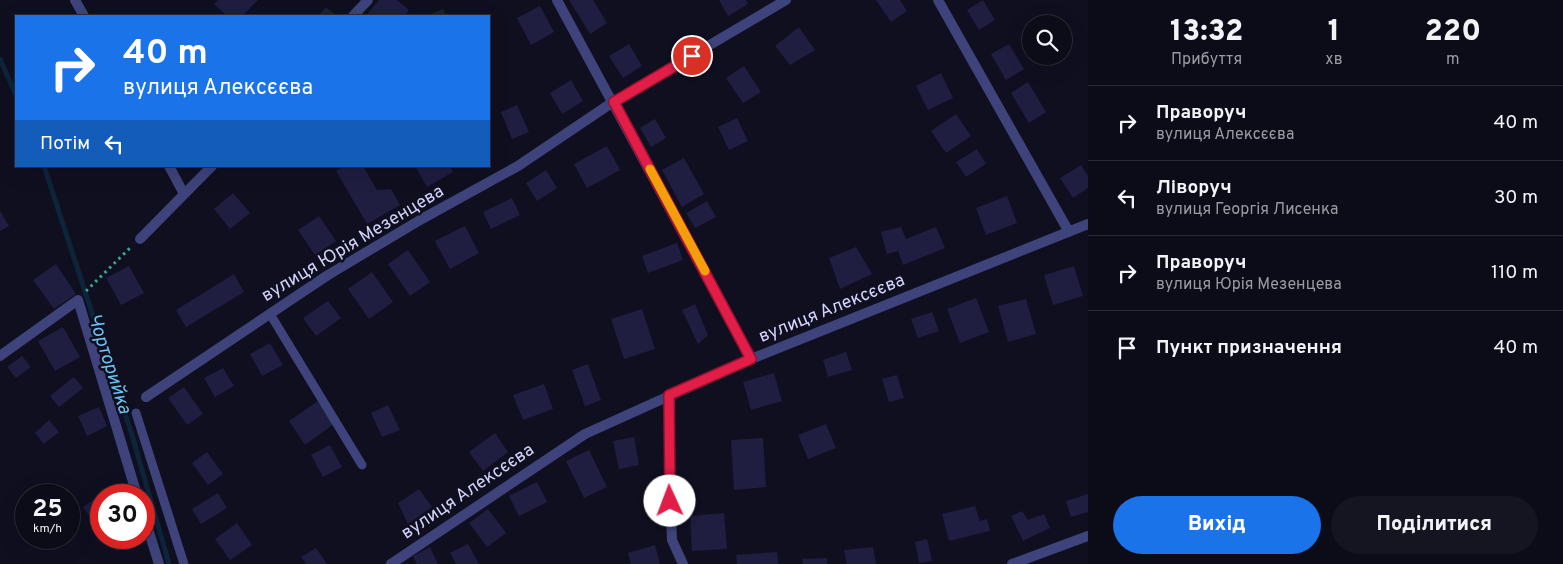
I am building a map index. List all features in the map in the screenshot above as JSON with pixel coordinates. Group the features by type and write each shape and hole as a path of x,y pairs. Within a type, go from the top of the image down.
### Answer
{"street":[{"path":"75,0 83,15"},
{"path":"355,15 368,0"},
{"path":"557,0 614,102 751,359"},
{"name":"вулиця Юрія Мезенцева","path":"146,397 328,275 420,220 518,166 614,102 786,0"},
{"path":"938,0 1069,232"},
{"path":"170,167 184,194"},
{"path":"140,239 211,167"},
{"name":"вулиця Алексєєва","path":"391,564 585,434 751,359 1088,224"},
{"path":"0,356 78,300 134,484"},
{"path":"669,395 672,540 683,564"},
{"path":"1012,564 1088,536"},
{"path":"154,549 159,564"}],"lane":[{"path":"270,314 362,465"},
{"path":"136,413 184,564"}],"path":[{"path":"78,300 99,277 140,239"}],"building":[{"path":"218,0 258,0 243,15 226,15 214,4"},
{"path":"379,0 397,0 409,10 405,15 370,15 368,13"},
{"path":"569,0 593,0 607,23 590,34"},
{"path":"719,0 746,0 748,4 728,16"},
{"path":"876,0 900,0 907,11 891,22"},
{"path":"983,0 995,20 979,30 967,10"},
{"path":"540,6 554,32 531,45 517,18"},
{"path":"326,7 336,15 319,15"},
{"path":"443,9 446,15 428,15"},
{"path":"799,27 815,50 790,65 775,46"},
{"path":"629,44 642,66 623,78 609,56"},
{"path":"1009,44 1024,69 1006,80 991,54"},
{"path":"744,66 761,92 743,103 726,78"},
{"path":"941,73 953,98 928,110 916,86"},
{"path":"571,80 583,101 562,114 550,93"},
{"path":"1028,82 1046,112 1029,123 1011,93"},
{"path":"517,105 529,132 512,139 501,112"},
{"path":"956,114 971,136 946,153 931,131"},
{"path":"737,118 748,141 729,150 718,127"},
{"path":"655,119 666,138 651,147 640,128"},
{"path":"607,146 620,170 587,188 574,164"},
{"path":"977,149 986,164 966,177 956,162"},
{"path":"684,158 704,194 682,207 662,170"},
{"path":"1081,165 1088,176 1088,188 1073,198 1060,178"},
{"path":"343,167 364,167 377,190 391,189 400,205 367,224 336,171"},
{"path":"416,167 450,167 453,172 427,187"},
{"path":"546,170 557,188 537,201 526,183"},
{"path":"233,193 250,213 230,229 214,209"},
{"path":"1007,196 1017,223 986,235 976,208"},
{"path":"512,198 520,215 491,229 483,212"},
{"path":"707,201 716,217 695,228 686,213"},
{"path":"0,211 9,226 0,231"},
{"path":"319,216 336,241 315,255 298,230"},
{"path":"465,226 479,253 450,269 435,241"},
{"path":"901,227 906,239 936,227 945,248 903,265 898,251 887,254 881,232"},
{"path":"677,243 683,260 648,273 642,256"},
{"path":"856,247 872,274 840,289 829,258"},
{"path":"408,250 430,282 410,296 388,264"},
{"path":"56,264 76,294 54,309 33,280"},
{"path":"129,266 144,293 121,305 106,278"},
{"path":"1074,266 1083,296 1053,305 1044,275"},
{"path":"372,272 393,302 369,319 348,289"},
{"path":"234,274 244,292 186,327 176,310"},
{"path":"976,298 989,332 960,343 947,309"},
{"path":"1026,299 1036,334 1008,342 998,306"},
{"path":"328,301 341,318 316,336 303,318"},
{"path":"695,304 708,335 698,344 682,310"},
{"path":"642,309 655,349 624,359 611,319"},
{"path":"932,312 939,331 918,338 911,319"},
{"path":"63,327 80,357 55,371 38,341"},
{"path":"270,343 283,365 262,376 250,354"},
{"path":"846,352 852,370 828,377 823,360"},
{"path":"22,356 31,367 16,378 7,367"},
{"path":"588,364 601,400 585,406 572,370"},
{"path":"223,368 234,386 215,397 204,378"},
{"path":"774,373 782,401 751,410 743,382"},
{"path":"897,375 904,398 889,402 882,379"},
{"path":"74,377 83,388 59,407 50,396"},
{"path":"544,384 553,409 523,420 513,395"},
{"path":"184,387 203,414 187,425 168,398"},
{"path":"318,401 334,424 305,445 289,421"},
{"path":"388,405 400,430 382,437 371,413"},
{"path":"99,407 107,426 87,436 78,416"},
{"path":"49,420 59,432 44,444 35,433"},
{"path":"826,424 836,448 808,459 798,435"},
{"path":"495,433 508,452 483,471 469,452"},
{"path":"634,437 639,465 619,469 613,441"},
{"path":"763,438 766,487 734,490 731,440"},
{"path":"330,445 342,467 323,477 311,455"},
{"path":"589,450 607,487 584,498 566,461"},
{"path":"207,452 223,474 208,485 192,463"},
{"path":"537,482 547,502 519,516 509,496"},
{"path":"419,489 432,507 408,524 398,503"},
{"path":"218,493 227,508 201,524 192,509"},
{"path":"1088,494 1088,512 1071,517 1066,501"},
{"path":"90,502 90,517 83,507"},
{"path":"975,506 980,521 987,519 990,531 949,541 942,514"},
{"path":"488,509 506,533 487,547 469,523"},
{"path":"1022,511 1028,520 1044,514 1050,528 1023,541 1011,516"},
{"path":"724,513 727,549 692,551 690,516"},
{"path":"237,523 252,545 230,560 215,539"},
{"path":"927,539 932,561 919,563 915,542"},
{"path":"468,544 479,564 456,564 450,553"},
{"path":"655,545 660,564 631,564 628,553"},
{"path":"430,547 438,564 417,564 413,556"},
{"path":"873,547 876,564 847,564 844,550"},
{"path":"316,548 327,564 306,564 301,557"},
{"path":"777,552 778,564 737,564 736,555"},
{"path":"827,558 827,564 803,564 802,559"}],"waterway":[{"name":"Чорторийка","path":"0,59 15,93"},
{"name":"Чорторийка","path":"44,167 132,435 169,564"}],"slow traffic":[{"path":"650,169 705,271"}],"route":[{"path":"670,501 669,395 751,359 614,102 692,56"}]}
